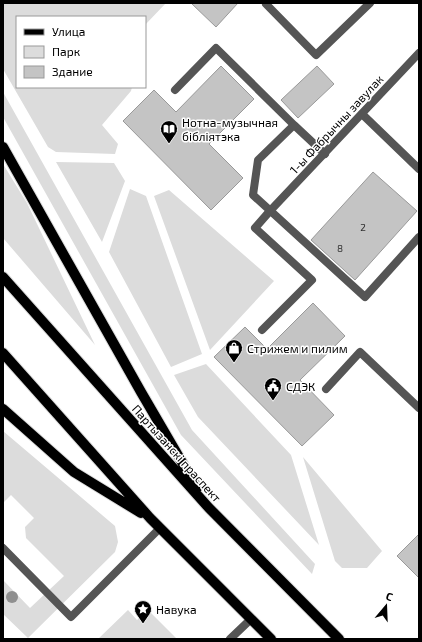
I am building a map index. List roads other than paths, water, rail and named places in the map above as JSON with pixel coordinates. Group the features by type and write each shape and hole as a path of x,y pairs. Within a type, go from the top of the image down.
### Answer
{"main road":[{"path":"3,147 137,385 209,508"},
{"name":"Партызанскі праспект","path":"3,277 209,508 339,639"},
{"path":"3,353 150,518 271,639"},
{"path":"3,409 74,472 150,518"}],"street":[{"path":"266,4 316,55 370,3"},
{"path":"175,90 216,48 325,154"},
{"name":"1-ы Фабрычны завулак","path":"262,330 312,280 255,228 419,53"},
{"path":"362,114 419,169"},
{"path":"294,125 258,160 253,195 269,212 365,298 419,237"},
{"path":"326,389 360,352 419,408"},
{"path":"3,548 71,617 160,528"},
{"path":"230,639 251,619"}],"place":[{"name":"Нотна-музычная бібліятэка","path":"169,144"},
{"name":"Стрижем и пилим","path":"234,363"},
{"name":"СДЭК","path":"273,401"},
{"name":"Навука","path":"143,624"}]}
